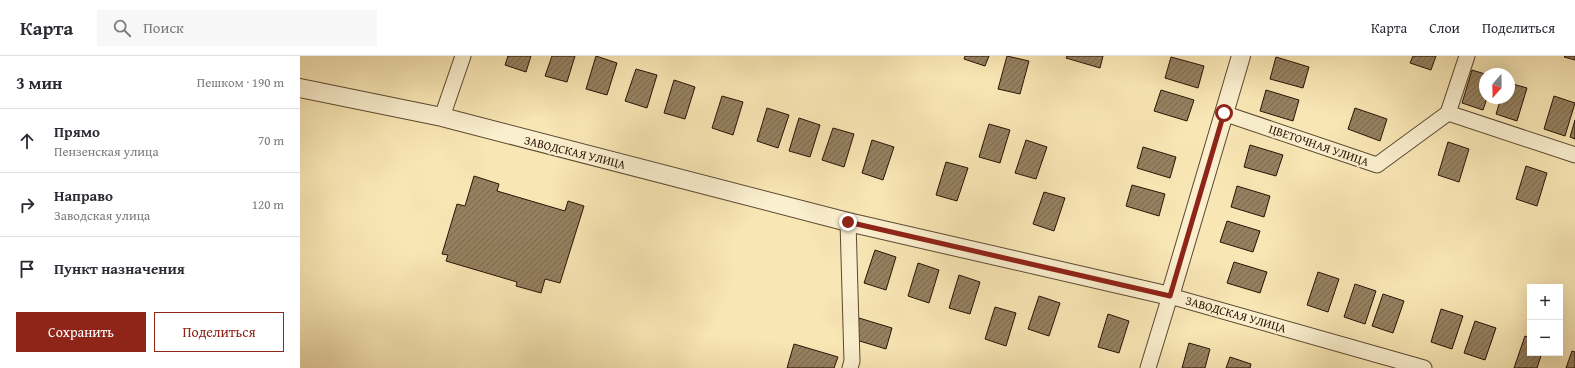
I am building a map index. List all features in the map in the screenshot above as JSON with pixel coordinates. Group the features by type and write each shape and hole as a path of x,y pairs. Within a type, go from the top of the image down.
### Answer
{"street":[{"path":"442,117 463,56"},
{"path":"1148,368 1241,56"},
{"path":"1467,56 1448,113 1575,155"},
{"name":"ЗАВОДСКАЯ УЛИЦА","path":"300,88 442,117 848,222 1170,296 1416,367"},
{"name":"ЦВЕТОЧНАЯ УЛИЦА","path":"1224,113 1377,165 1448,113"},
{"path":"848,222 852,361 850,368"}],"building":[{"path":"508,56 531,56 526,72 505,65"},
{"path":"552,56 575,56 567,82 545,76"},
{"path":"596,56 617,63 607,95 586,89"},
{"path":"965,56 989,56 985,66 964,59"},
{"path":"1007,56 1029,61 1020,94 998,89"},
{"path":"1067,56 1103,56 1100,68 1066,58"},
{"path":"1413,56 1436,56 1431,70 1410,63"},
{"path":"1575,56 1575,60 1564,57"},
{"path":"1171,57 1204,66 1198,88 1165,78"},
{"path":"1276,57 1309,67 1303,88 1270,79"},
{"path":"636,69 657,75 647,108 625,101"},
{"path":"1472,70 1479,72 1479,104 1485,104 1483,110 1462,103"},
{"path":"674,80 695,87 685,119 664,113"},
{"path":"1515,85 1527,88 1517,121 1496,114 1499,104 1515,104"},
{"path":"1161,90 1194,100 1187,121 1154,111"},
{"path":"1266,90 1299,100 1293,121 1260,111"},
{"path":"722,96 743,102 733,135 712,128"},
{"path":"1554,96 1575,103 1565,136 1544,129"},
{"path":"767,108 789,115 778,148 757,141"},
{"path":"1355,108 1387,119 1380,141 1348,129"},
{"path":"799,118 820,125 810,157 789,151"},
{"path":"1575,120 1575,139 1570,137"},
{"path":"989,124 1010,130 1000,163 979,157"},
{"path":"833,128 854,134 844,167 822,160"},
{"path":"872,140 894,147 883,180 862,173"},
{"path":"1026,140 1047,147 1036,179 1015,173"},
{"path":"1448,142 1469,149 1459,182 1438,175"},
{"path":"1250,145 1283,155 1276,176 1244,167"},
{"path":"1143,147 1176,157 1170,178 1137,168"},
{"path":"946,162 968,168 957,201 936,195"},
{"path":"1526,166 1547,173 1537,206 1516,199"},
{"path":"474,176 499,184 497,191 565,211 568,201 584,206 560,283 545,279 541,293 516,286 517,282 446,261 448,255 442,254 457,204 465,206"},
{"path":"1132,185 1165,194 1159,216 1126,206"},
{"path":"1237,186 1270,196 1264,217 1231,207"},
{"path":"1044,192 1065,198 1054,231 1033,224"},
{"path":"1227,221 1260,231 1253,252 1220,242"},
{"path":"875,250 896,257 886,290 864,283"},
{"path":"1234,262 1267,272 1260,293 1227,283"},
{"path":"918,263 939,270 929,303 908,296"},
{"path":"1318,272 1339,279 1328,312 1307,305"},
{"path":"959,275 980,282 970,314 949,308"},
{"path":"1355,284 1376,291 1365,324 1344,317"},
{"path":"1383,294 1404,301 1393,333 1372,326"},
{"path":"1039,296 1060,303 1049,336 1028,329"},
{"path":"995,307 1016,313 1006,346 985,339"},
{"path":"1441,309 1463,316 1452,349 1431,342"},
{"path":"1108,314 1129,321 1119,353 1098,347"},
{"path":"859,318 892,328 886,349 853,339"},
{"path":"1475,321 1496,328 1485,360 1464,353"},
{"path":"1525,336 1527,337 1527,356 1541,356 1537,368 1514,368"},
{"path":"1189,343 1210,349 1205,368 1182,368"},
{"path":"794,344 838,357 834,368 787,368"},
{"path":"1572,351 1575,352 1575,368 1566,368"},
{"path":"1230,357 1251,364 1250,368 1226,368"}],"route":[{"path":"848,222 1170,296 1224,113"}]}
